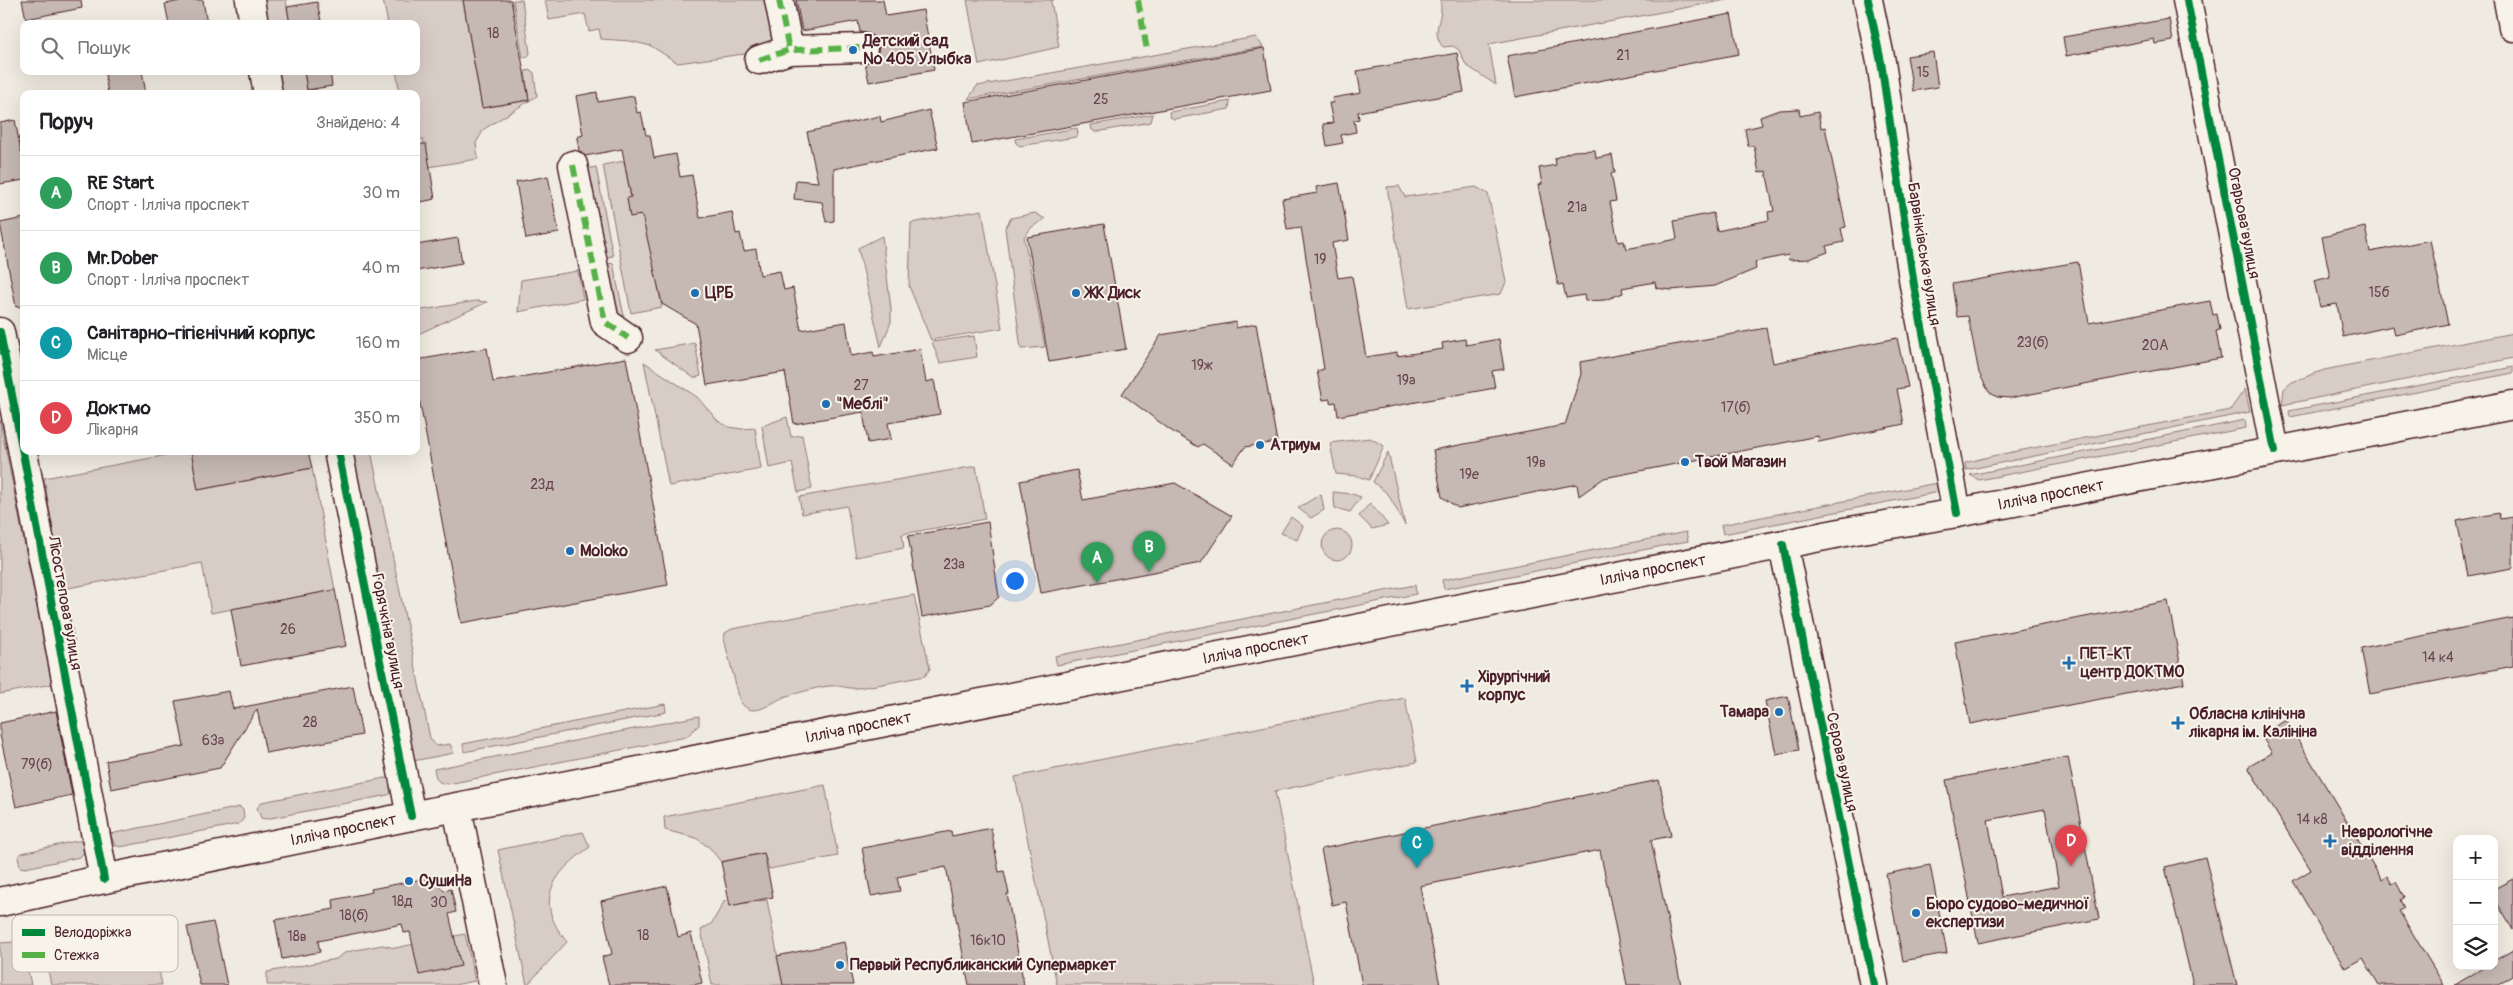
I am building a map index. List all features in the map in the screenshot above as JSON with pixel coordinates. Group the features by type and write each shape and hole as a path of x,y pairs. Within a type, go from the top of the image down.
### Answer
{"street":[{"path":"250,0 253,20"},
{"path":"779,0 789,50"},
{"name":"Барвінківська вулиця","path":"1868,0 1881,62 1914,285 1957,513"},
{"name":"Огарьова вулиця","path":"2187,0 2275,451"},
{"path":"2508,0 2513,27"},
{"path":"759,60 789,50 863,48"},
{"path":"265,75 267,90"},
{"path":"573,165 604,322 628,338"},
{"name":"Лісостепова вулиця","path":"0,332 20,437"},
{"name":"Ілліча проспект","path":"0,902 411,816 1783,545 2513,405"},
{"name":"Лісостепова вулиця","path":"23,455 104,879"},
{"name":"Горячкіна вулиця","path":"339,455 411,816"},
{"name":"Сєрова вулиця","path":"1783,545 1874,985"},
{"path":"457,808 493,985"}],"shaded area":[{"path":"262,0 286,0 289,20 265,20"},
{"path":"383,0 463,0 482,108 529,100 525,71 531,70 534,73 537,96 484,129 476,143 478,159 428,167 423,139 420,139 420,90 399,90 397,75 420,75 420,20 387,20"},
{"path":"513,0 522,0 530,53 528,57 523,58"},
{"path":"545,0 765,0 773,46 758,52 678,63 651,46 630,41 601,39 599,29 589,31 585,14 549,20"},
{"path":"967,0 1054,0 1051,1 1059,47 979,65"},
{"path":"1440,0 1727,0 1489,44 1496,85 1466,65 1459,50 1453,46 1443,47 1439,41 1437,30 1441,13"},
{"path":"1256,37 1263,47 968,99 977,86"},
{"path":"277,75 305,75 307,90 279,90"},
{"path":"1230,101 1229,109 1174,119 1170,117 1169,112"},
{"path":"1153,114 1151,122 1096,132 1092,130 1091,125"},
{"path":"1077,128 1078,134 1076,137 1020,146 1016,143 1015,139"},
{"path":"624,161 633,209 646,222 662,307 631,313 603,165"},
{"path":"596,167 613,256 602,258 586,169"},
{"path":"1399,186 1405,197 1476,187 1488,194 1506,282 1501,294 1408,309 1387,187"},
{"path":"982,210 1002,328 931,340 909,286 911,223"},
{"path":"1035,213 1045,219 1032,227 1024,237 1045,347 1021,349 1005,228 1011,218"},
{"path":"882,236 891,322 881,347 858,248"},
{"path":"613,263 624,316 613,318 603,265"},
{"path":"578,271 583,299 518,312 521,280"},
{"path":"476,301 487,302 420,333 420,310"},
{"path":"2513,333 2513,358 2282,405 2284,389 2292,382 2324,370"},
{"path":"974,336 977,357 940,363 932,342"},
{"path":"695,343 701,376 694,378 655,350"},
{"path":"644,362 697,397 718,421 729,427 755,428 761,469 669,486"},
{"path":"2513,367 2513,373 2290,417 2289,411"},
{"path":"2245,389 2250,412 1966,470 1965,463 1992,456 2230,410"},
{"path":"787,417 791,437 802,435 812,489 798,492 792,463 769,468 762,426"},
{"path":"0,420 52,684 0,694"},
{"path":"2245,420 2246,428 1979,480 1970,475"},
{"path":"1370,438 1384,446 1369,480 1357,476 1336,474 1330,443"},
{"path":"1388,452 1405,525 1388,494 1373,482"},
{"path":"169,455 192,455 198,490 312,468 335,590 211,613 202,563 63,589 44,478"},
{"path":"350,455 372,455 430,738 436,746 450,744 454,753 413,761"},
{"path":"976,466 985,519 902,534 904,548 856,557 847,506 802,514 799,497"},
{"path":"1937,483 1939,492 1723,534 1721,525"},
{"path":"1333,492 1361,497 1350,512 1335,508"},
{"path":"1321,494 1324,510 1311,518 1298,508"},
{"path":"1370,503 1388,525 1372,529 1359,516"},
{"path":"1291,517 1303,526 1297,540 1281,533"},
{"path":"1337,530 1348,534 1352,545 1348,556 1337,560 1326,556 1322,545 1326,534"},
{"path":"1686,532 1688,541 1444,589 1442,580"},
{"path":"1415,585 1416,594 1057,665 1055,656"},
{"path":"914,595 930,669 925,676 857,688 821,687 784,697 758,710 751,710 740,701 724,639 725,633 732,629"},
{"path":"1405,698 1417,762 1275,791 1314,985 1057,985 1015,777"},
{"path":"665,704 666,712 464,752 463,744"},
{"path":"699,716 699,725 686,737 448,784 439,782 434,769"},
{"path":"385,778 390,779 394,791 388,795 266,819 261,818 257,808 262,802"},
{"path":"825,785 838,856 769,869 764,853 721,862 710,848 696,838 665,830 664,817"},
{"path":"240,807 243,810 244,818 239,824 120,847 115,845 110,834"},
{"path":"583,832 590,847 566,867 557,878 549,901 551,914 567,942 527,985 498,850"},
{"path":"81,841 86,850 80,857 25,868 20,867 18,856 22,853"},
{"path":"725,900 730,905 767,900 783,985 712,985 701,930 712,923"},
{"path":"465,934 475,981 454,985 267,985 267,972 336,959 346,952 382,945 395,948"},
{"path":"12,942 12,972 28,972 31,985 0,985 0,943"},
{"path":"48,972 159,972 162,985 51,985"}],"building":[{"path":"22,0 81,0 82,8 26,19"},
{"path":"186,0 203,0 206,20 168,20 165,4"},
{"path":"463,0 511,0 529,100 482,108"},
{"path":"796,0 883,0 886,16 923,10 934,70 869,82 865,63 872,61 877,55 879,47 876,39 870,34 860,32 858,21 802,31"},
{"path":"317,2 321,20 289,20 287,7"},
{"path":"1731,14 1739,54 1515,97 1507,56"},
{"path":"2169,19 2173,41 2155,44 2154,39 2066,56 2063,37"},
{"path":"1264,48 1271,90 972,144 965,102"},
{"path":"1933,52 1938,87 1913,91 1907,56"},
{"path":"1457,53 1464,92 1358,112 1359,119 1354,120 1356,132 1341,135 1343,143 1327,146 1323,124 1333,123 1329,103 1333,103 1332,98 1361,93 1357,71"},
{"path":"105,75 143,75 145,90 107,90"},
{"path":"305,75 331,75 332,86 307,90"},
{"path":"597,92 598,102 634,96 637,113 641,112 646,135 650,135 654,158 676,154 680,177 692,175 700,218 732,212 736,234 740,233 744,251 756,249 760,275 780,271 784,290 793,288 801,330 846,322 851,356 873,352 874,357 920,349 926,382 934,380 940,414 888,423 891,439 868,443 863,412 794,424 785,372 707,385 696,324 662,304 642,215 630,217 627,198 631,197 622,149 585,156 579,151 577,137 583,135 576,96"},
{"path":"1799,109 1800,116 1818,112 1821,128 1825,127 1846,227 1841,228 1844,242 1826,246 1828,252 1809,259 1789,260 1788,255 1755,262 1756,269 1715,286 1671,290 1656,288 1655,282 1622,288 1623,293 1605,300 1585,301 1584,295 1566,298 1563,284 1558,285 1538,185 1542,184 1539,168 1556,165 1555,158 1573,151 1595,150 1596,158 1612,155 1615,173 1611,173 1616,201 1610,202 1618,242 1624,241 1626,249 1677,239 1674,221 1713,213 1717,231 1769,220 1768,212 1774,211 1766,171 1759,173 1754,146 1748,146 1745,129 1762,125 1760,117 1779,110"},
{"path":"929,110 938,148 834,169 834,221 826,222 822,202 794,199 796,180 818,182 807,132 880,116 881,122"},
{"path":"15,120 20,147 20,181 0,184 0,123"},
{"path":"420,144 426,144 435,199 420,202"},
{"path":"548,176 559,233 526,239 516,182"},
{"path":"1339,183 1349,240 1332,243 1338,278 1352,276 1366,357 1397,352 1397,356 1443,349 1442,343 1465,339 1466,345 1499,339 1504,369 1492,371 1495,388 1338,416 1336,402 1330,403 1330,399 1323,400 1317,371 1324,369 1301,227 1287,229 1282,199 1317,193 1316,187"},
{"path":"20,219 20,306 16,307 0,223"},
{"name":"ЖК Диск","path":"1104,224 1126,349 1049,362 1027,237"},
{"path":"2365,227 2370,252 2430,240 2448,324 2395,335 2393,326 2343,337 2337,304 2320,307 2314,281 2330,277 2322,237"},
{"path":"458,238 462,263 420,270 420,244"},
{"path":"2078,262 2089,323 2210,301 2213,315 2217,314 2220,330 2216,331 2221,358 2010,398 1997,397 1989,392 1979,373 1968,316 1957,317 1952,284"},
{"path":"1236,322 1236,328 1256,324 1277,442 1245,447 1233,464 1203,444 1198,447 1170,430 1122,394 1161,335"},
{"path":"1766,328 1773,363 1897,338 1908,387 1897,389 1904,424 1819,442 1818,436 1604,478 1579,496 1577,484 1458,508 1442,497 1433,450 1565,425 1581,374 1580,362"},
{"path":"487,348 493,382 626,358 668,585 461,623 420,403 420,359"},
{"path":"192,455 309,455 312,468 198,490"},
{"path":"1077,470 1083,500 1175,483 1232,516 1201,563 1041,593 1020,481"},
{"path":"2499,513 2500,519 2513,517 2513,568 2468,576 2457,521"},
{"path":"988,522 999,597 990,605 922,617 908,536"},
{"path":"335,590 346,646 241,666 231,609"},
{"name":"ПЕТ-КТ центр ДОКТМО","path":"2168,601 2184,683 1970,724 1955,642"},
{"path":"2513,618 2513,666 2370,694 2361,648"},
{"path":"353,686 362,735 266,753 257,709 220,768 111,789 106,761 184,746 175,701 229,691 233,709"},
{"path":"1788,696 1799,750 1776,754 1765,701"},
{"path":"56,711 72,795 16,807 0,735 0,723"},
{"path":"2286,720 2382,880 2387,876 2392,884 2396,882 2404,897 2400,900 2404,908 2399,911 2444,985 2379,985 2363,958 2345,968 2324,934 2293,881 2311,870 2248,767 2272,753 2261,735"},
{"path":"2068,757 2099,919 1978,943 1946,780","holes":["2045,809 2059,886 2002,897 1988,820"]},
{"path":"1659,780 1671,836 1651,840 1681,985 1627,985 1600,850 1420,886 1440,985 1362,985 1346,902 1332,905 1321,849"},
{"path":"991,828 999,872 1004,871 1009,894 1007,894 1024,985 969,985 946,867 897,877 900,891 871,896 862,848 951,831 952,836"},
{"path":"764,853 773,897 730,906 721,862"},
{"path":"2205,857 2237,985 2193,985 2165,867"},
{"name":"Бюро судово-медичної експертизи","path":"1930,865 1947,953 1903,961 1886,874"},
{"path":"434,878 444,891 451,889 456,912 449,914 461,966 419,975 410,932 404,933 402,924 318,941 320,952 282,959 275,920 334,909 333,900 372,892 371,889"},
{"path":"2513,879 2513,930 2498,905 2498,887"},
{"path":"667,886 678,937 691,933 702,983 693,985 609,985 602,957 612,954 601,901"},
{"path":"213,922 227,985 200,985 187,927"},
{"path":"844,942 853,985 783,985 777,956"},
{"path":"2513,950 2513,976 2498,985 2455,985 2479,970 2498,970 2498,959"}],"marked path":[{"path":"779,0 789,50"},
{"path":"1138,0 1147,50"},
{"path":"759,60 789,50 863,48"},
{"path":"573,165 605,322 628,338"}],"cycle path":[{"path":"1868,0 1881,62 1914,285 1957,513"},
{"path":"2187,0 2275,451"},
{"path":"0,332 20,437"},
{"path":"23,455 104,879"},
{"path":"339,455 411,816"},
{"path":"1783,545 1874,985"}],"place":[{"name":"Детский сад № 405 Улыбка","path":"853,50"},
{"name":"ЦРБ","path":"695,293"},
{"name":"ЖК Диск","path":"1076,293"},
{"name":"\"Меблі\"","path":"826,404"},
{"name":"Атриум","path":"1260,445"},
{"name":"Твой Магазин","path":"1685,462"},
{"name":"Moloko","path":"570,551"},
{"name":"Mr.Dober","path":"1149,572"},
{"name":"RE Start","path":"1097,583"},
{"name":"ПЕТ-КТ центр ДОКТМО","path":"2069,663"},
{"name":"Хірургічний корпус","path":"1467,686"},
{"name":"Тамара","path":"1779,712"},
{"name":"Обласна клінічна лікарня ім. Калініна","path":"2178,723"},
{"name":"Неврологічне відділення","path":"2330,841"},
{"name":"Доктмо","path":"2071,866"},
{"name":"Санітарно-гігієнічний корпус","path":"1417,868"},
{"name":"СушиНа","path":"409,881"},
{"name":"Бюро судово-медичної експертизи","path":"1916,913"},
{"name":"Первый Республиканский Супермаркет","path":"840,965"}]}
